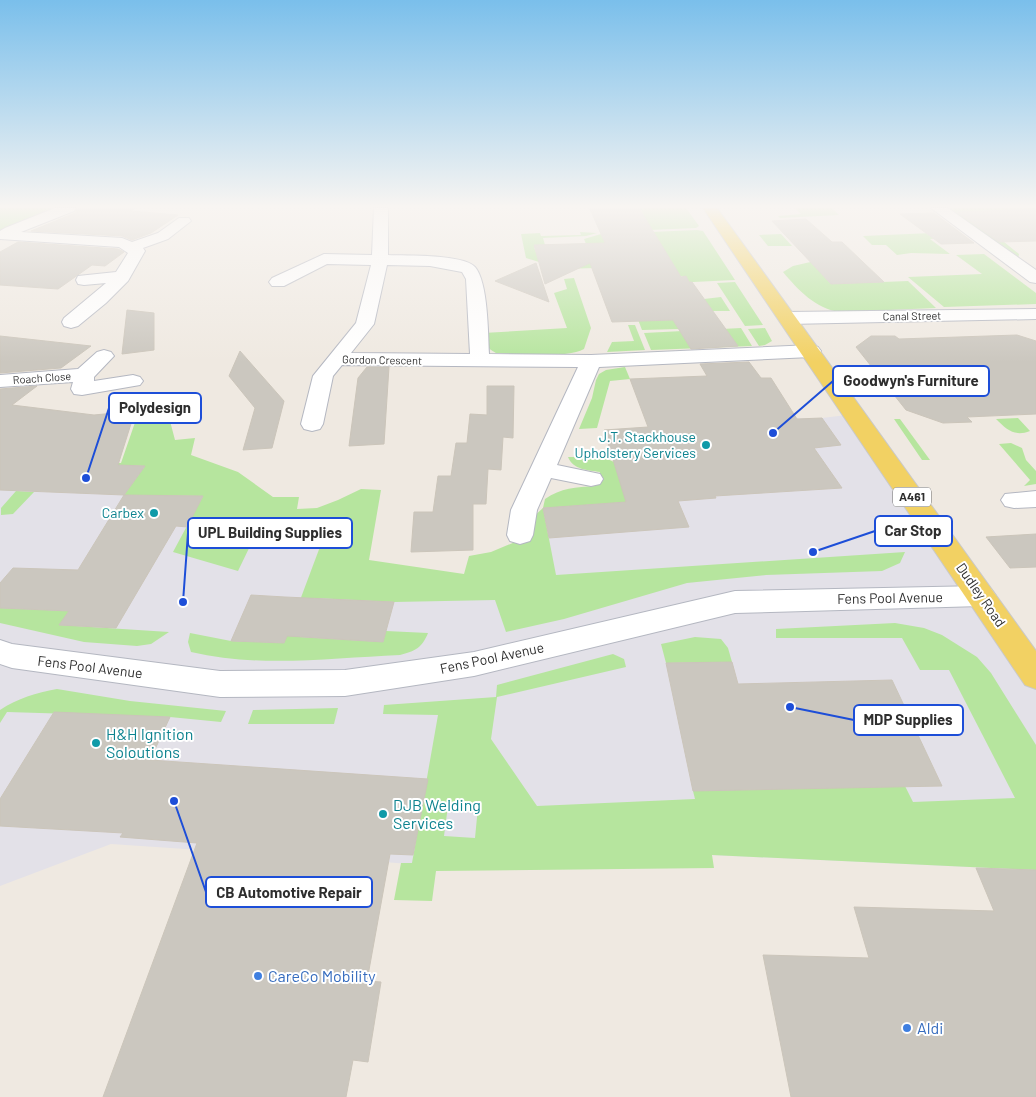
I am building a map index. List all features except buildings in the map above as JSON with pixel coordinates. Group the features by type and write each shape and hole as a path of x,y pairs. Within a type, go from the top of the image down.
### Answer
{"main road":[{"name":"A461","path":"746,259 788,318"},
{"name":"Dudley Road","path":"788,318 1036,676"}],"street":[{"path":"71,322 100,299 122,277 133,259"},
{"path":"278,282 324,259"},
{"path":"335,259 430,261 458,265 468,270 474,279 480,362"},
{"path":"1010,259 1036,278"},
{"name":"Gordon Crescent","path":"336,360 366,324 380,260"},
{"path":"84,280 122,277"},
{"name":"Canal Street","path":"788,318 1033,317"},
{"name":"Gordon Crescent","path":"336,360 591,361 811,351"},
{"name":"Roach Close","path":"104,356 84,375 82,389 133,381"},
{"path":"312,424 323,376 336,360"},
{"path":"520,535 524,510 591,361"},
{"name":"Roach Close","path":"0,381 84,375"},
{"path":"542,470 591,479"},
{"name":"Fens Pool Avenue","path":"0,652 12,656 220,684 345,683 474,664 735,602 981,596"}],"shaded area":[{"path":"855,414 1036,678 1036,870 711,855 412,864 111,844 0,886 0,459 145,466 125,495 203,496 174,552 253,540 321,544 307,583 491,589 549,538 543,508 628,502 707,421 822,418"}],"green space":[{"path":"530,259 721,259 735,280 689,282 685,276 655,278 595,268 562,269"},
{"path":"962,259 991,259 1036,293 1036,304 944,307 908,277 982,274"},
{"path":"819,260 821,273 831,284 908,281 936,308 840,312 823,307 801,292 783,272 793,266"},
{"path":"574,278 591,328 584,349 565,354 541,355 496,353 488,347 483,333 567,328 554,293 567,289 564,279"},
{"path":"735,282 763,325 745,326 717,283"},
{"path":"721,297 730,311 712,311 704,299"},
{"path":"671,316 679,329 642,330 637,317"},
{"path":"628,325 635,325 645,350 607,352 612,342 634,341"},
{"path":"741,328 752,346 651,350 644,333"},
{"path":"765,328 772,341 759,346 748,329"},
{"path":"625,367 630,379 610,381 597,428 579,429 592,398 599,374 606,370"},
{"path":"149,407 150,423 170,421 175,440 195,438 191,455 238,472 273,497 299,497 297,509 317,508 361,489 381,490 369,560 464,574 469,556 491,552 527,537 532,518 543,508 556,575 905,552 900,563 882,571 766,575 687,583 564,619 506,632 495,600 394,602 314,598 300,637 383,642 386,631 428,633 417,648 400,655 295,661 242,660 216,657 191,652 188,642 190,633 231,641 284,643 321,544 253,540 238,571 173,552 203,496 124,495 145,466 0,461 121,463 140,408"},
{"path":"1018,418 1030,431 1016,433 996,419"},
{"path":"894,419 900,419 930,460 922,460"},
{"path":"1011,443 1022,448 1026,460 1036,471 1036,484 1024,486 1030,480 999,444"},
{"path":"568,457 603,457 614,462 628,502 543,508 545,499 557,492 595,486 600,472 577,467 573,465"},
{"path":"16,491 34,492 13,514 1,515 1,508"},
{"path":"0,608 69,611 60,625 169,632 151,644 137,646 84,642 0,623"},
{"path":"895,623 924,628 942,635 977,657 991,673 1036,745 1036,870 712,855 714,868 436,871 432,901 394,900 401,863 412,863 438,715 383,714 384,705 496,697 497,685 613,654 624,659 626,667 497,697 491,739 537,806 695,799 693,791 905,786 913,802 1015,798 949,670 920,670 902,638 776,638 776,629","holes":["448,806 478,807 475,838 444,836"]},
{"path":"695,637 721,639 728,648 732,662 666,663 661,644"},
{"path":"57,689 130,701 226,711 221,722 170,717 7,712 0,723 0,710 27,696"},
{"path":"338,708 334,724 248,724 253,710"}],"place":[{"name":"Goodwyn's Furniture","path":"773,433"},
{"name":"J.T. Stackhouse Upholstery Services","path":"706,445"},
{"name":"Polydesign","path":"86,478"},
{"name":"Carbex","path":"154,513"},
{"name":"Car Stop","path":"813,552"},
{"name":"UPL Building Supplies","path":"183,602"},
{"name":"MDP Supplies","path":"790,707"},
{"name":"H&H Ignition Soloutions","path":"96,743"},
{"name":"CB Automotive Repair","path":"174,801"},
{"name":"DJB Welding Services","path":"383,814"},
{"name":"CareCo Mobility","path":"258,976"},
{"name":"Aldi","path":"907,1028"}]}
